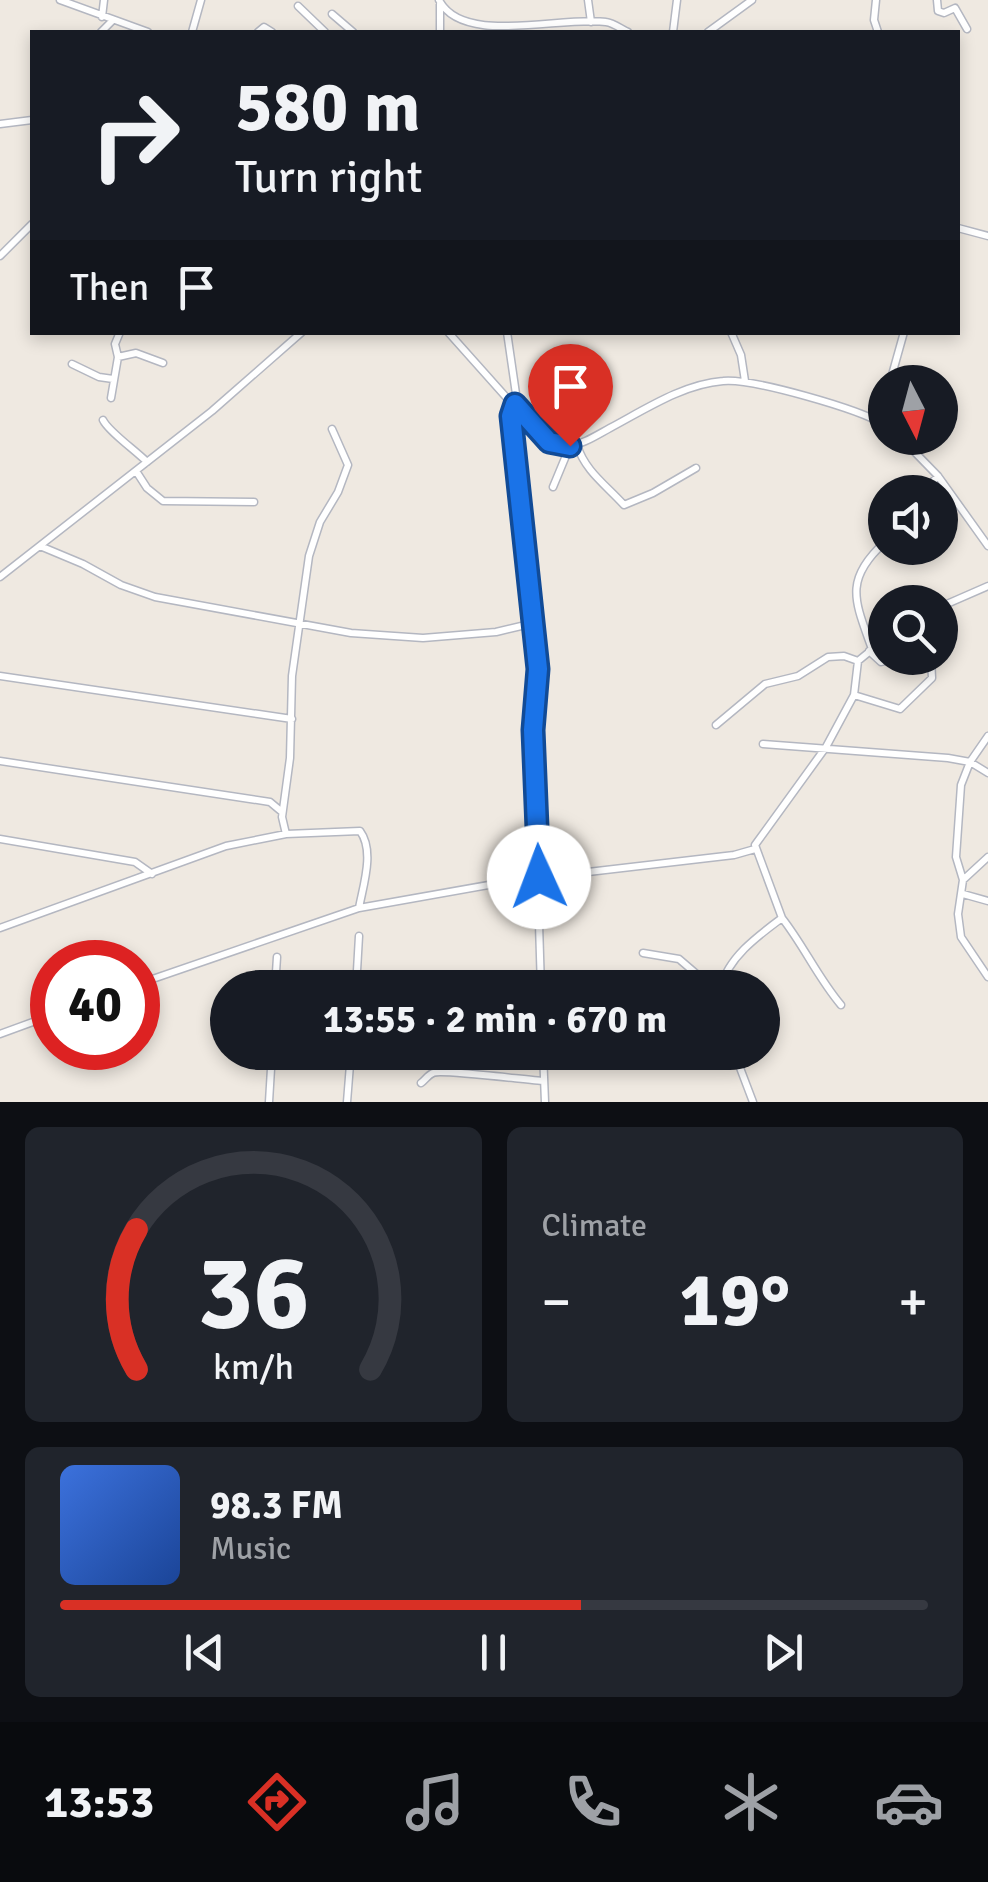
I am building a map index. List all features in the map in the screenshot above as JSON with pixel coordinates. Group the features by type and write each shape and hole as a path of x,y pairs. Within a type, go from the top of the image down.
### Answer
{"street":[{"path":"60,0 142,30"},
{"path":"102,17 104,0"},
{"path":"192,30 200,0"},
{"path":"588,0 590,22"},
{"path":"673,30 678,0"},
{"path":"711,30 752,0"},
{"path":"876,0 877,30"},
{"path":"937,0 938,11 944,14 955,8 967,29"},
{"path":"440,2 446,11 481,25 606,22 624,30"},
{"path":"440,2 440,30"},
{"path":"298,6 323,30"},
{"path":"332,14 351,30"},
{"path":"103,30 113,20"},
{"path":"0,124 30,120"},
{"path":"0,256 30,226"},
{"path":"960,229 988,236"},
{"path":"112,398 119,335"},
{"path":"0,577 136,471 298,335"},
{"path":"451,335 549,442 574,445 689,390 722,381 745,381 868,417"},
{"path":"507,335 515,404 511,416 538,669 533,730 541,970"},
{"path":"733,335 742,354 745,381"},
{"path":"895,365 903,335"},
{"path":"118,357 136,354 163,363"},
{"path":"72,364 113,379"},
{"path":"502,394 514,386"},
{"path":"103,420 147,462"},
{"path":"286,834 282,812 290,758 298,623 312,542 348,465 332,430"},
{"path":"574,445 597,479 624,504 654,493 696,468"},
{"path":"554,487 574,445"},
{"path":"918,455 937,475"},
{"path":"136,471 147,488 163,501 254,502"},
{"path":"958,504 988,546"},
{"path":"40,546 138,592 351,633 423,638 496,632 534,624"},
{"path":"868,558 862,564 857,583 857,604 868,643"},
{"path":"958,599 988,586"},
{"path":"160,976 359,908 539,877 734,855 754,849 826,747 854,696 858,661 868,652"},
{"path":"716,725 765,684 798,676 828,657 844,656 858,661"},
{"path":"854,696 900,709 932,675"},
{"path":"0,676 292,719"},
{"path":"988,736 960,784 956,856 963,880 958,914 962,937 988,977"},
{"path":"763,744 970,762 988,772"},
{"path":"0,761 270,802 282,812"},
{"path":"0,928 226,846 286,834 360,831 367,850 359,908"},
{"path":"0,839 135,862 152,874"},
{"path":"754,849 782,918 818,978 841,1005"},
{"path":"963,880 988,857"},
{"path":"962,894 988,901"},
{"path":"727,970 782,918"},
{"path":"357,970 358,936"},
{"path":"643,953 679,960 691,970"},
{"path":"277,957 277,970"},
{"path":"0,1034 30,1023"},
{"path":"269,1102 271,1070"},
{"path":"347,1102 350,1070"},
{"path":"544,1070 545,1102"},
{"path":"741,1070 753,1102"},
{"path":"421,1084 434,1072 447,1071 544,1081"}],"route":[{"path":"539,877 533,730 538,669 511,416 515,404 549,442 570,446"}]}
